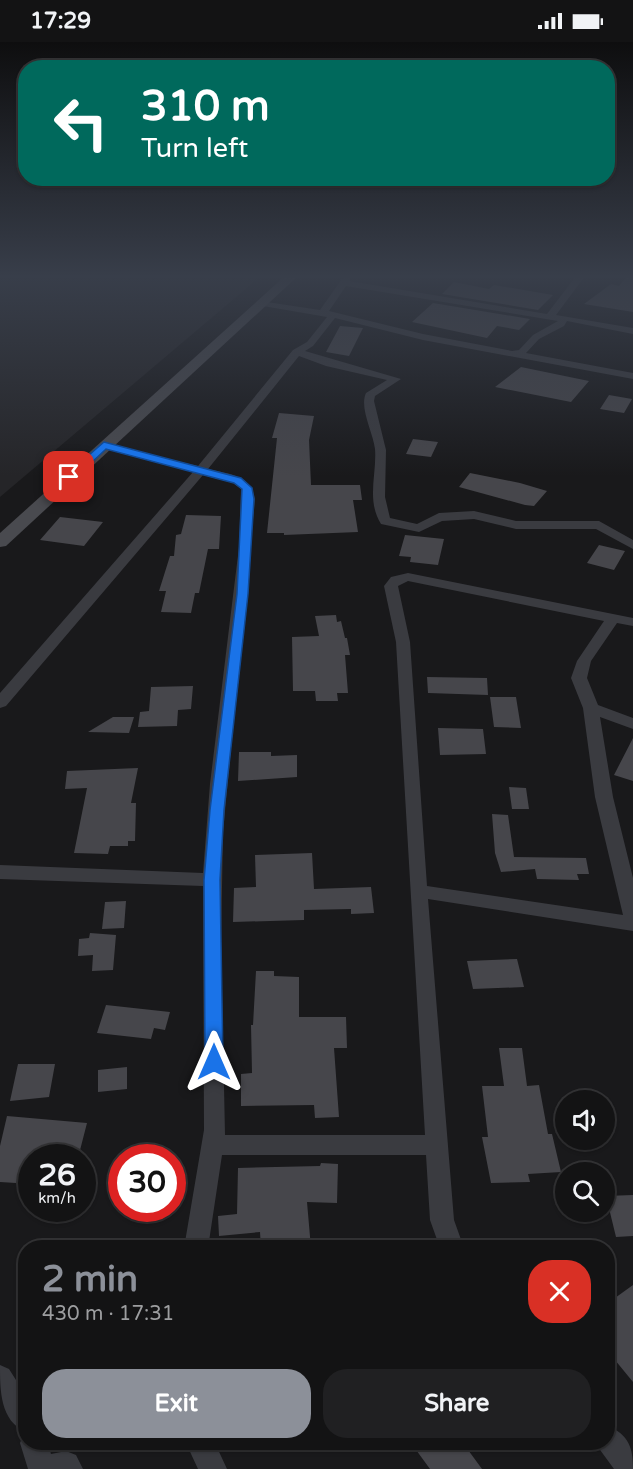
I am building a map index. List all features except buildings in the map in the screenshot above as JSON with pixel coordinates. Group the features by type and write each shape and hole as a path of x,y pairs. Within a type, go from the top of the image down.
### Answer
{"street":[{"path":"0,542 219,343"},
{"path":"0,703 201,470 297,352 311,343"},
{"path":"453,343 633,376"},
{"path":"510,354 522,352 531,343"},
{"path":"297,352 330,364 396,379 370,395 369,401 381,458 378,475 378,506 385,521 419,528 439,517 474,515 516,525 599,525 633,545"},
{"path":"104,445 237,480 247,488 249,499 242,594 217,810 212,880 215,1130 197,1240"},
{"path":"450,1240 442,1220 403,642 391,586 396,580 408,577 624,620"},
{"path":"624,620 584,661 579,678 591,708 604,797 633,916"},
{"path":"591,708 633,724"},
{"path":"0,872 212,880"},
{"path":"418,891 633,924"},
{"path":"212,1145 438,1145"},
{"path":"615,1448 632,1469"},
{"path":"36,1450 42,1469"},
{"path":"204,1450 213,1469"},
{"path":"47,1469 66,1465 69,1469"}],"shaded area":[{"path":"0,343 182,343 0,497"}],"route":[{"path":"69,477 104,445 237,480 247,488 248,523 242,594 217,810 212,880 214,1062"}]}
